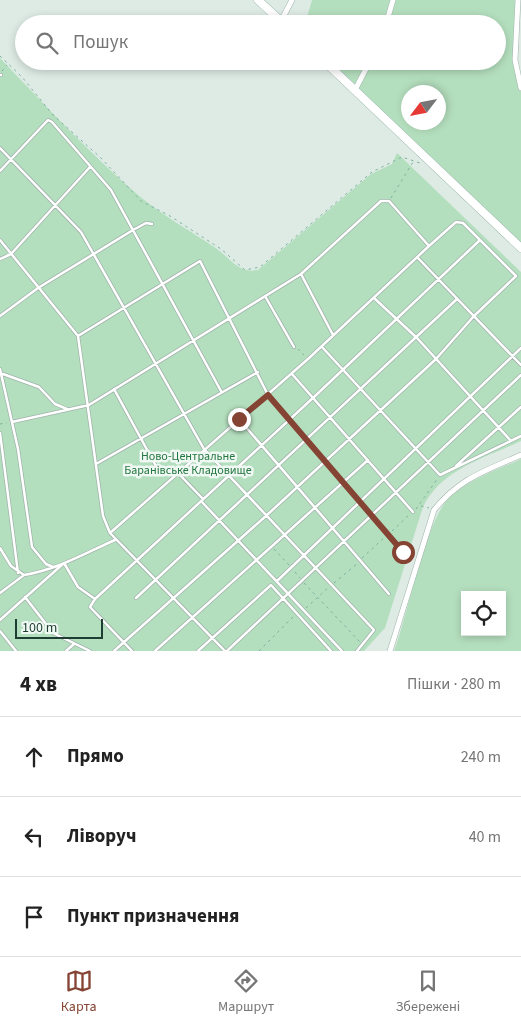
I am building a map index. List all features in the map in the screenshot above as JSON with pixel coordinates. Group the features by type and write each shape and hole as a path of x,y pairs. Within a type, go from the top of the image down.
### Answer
{"main road":[{"path":"258,0 274,15"},
{"path":"334,70 521,248"}],"street":[{"path":"285,15 292,0"},
{"path":"389,15 393,0"},
{"path":"518,0 515,29 515,60 521,88"},
{"path":"355,90 365,70"},
{"path":"390,651 434,510 448,493 464,481 521,455"}],"lane":[{"path":"0,171 48,120 59,130 111,190 222,392"},
{"path":"0,148 81,232 204,450 230,475 374,630 357,651"},
{"path":"0,259 12,254 90,167"},
{"path":"12,422 89,405 301,274 382,201 389,201 429,246"},
{"path":"110,533 292,374 456,222 462,223 516,276 474,316 436,359 267,515 114,651"},
{"path":"0,316 38,288 133,230 146,223 152,224"},
{"path":"0,240 78,336 103,516 110,533 135,561 226,651 521,375"},
{"path":"132,651 90,607 95,599 343,370 480,240"},
{"path":"417,257 521,365"},
{"path":"78,336 200,261 268,395 403,552"},
{"path":"301,274 333,335"},
{"path":"265,296 294,347"},
{"path":"374,298 417,338 511,441"},
{"path":"136,598 363,389 457,299"},
{"path":"322,346 440,475 521,436"},
{"path":"278,581 521,348"},
{"path":"0,369 3,374 18,449 32,547 46,564 53,567"},
{"path":"96,464 258,372"},
{"path":"3,374 39,387 55,404 68,410"},
{"path":"292,374 332,417 412,512"},
{"path":"114,389 158,468"},
{"path":"453,469 521,407"},
{"path":"239,419 389,594"},
{"path":"0,433 18,573"},
{"path":"155,651 368,460"},
{"path":"178,473 220,522 278,581 342,651"},
{"path":"0,491 6,487"},
{"path":"0,593 24,575 64,563 115,540"},
{"path":"0,548 18,573 24,575"},
{"path":"0,559 5,556"},
{"path":"0,620 64,563"},
{"path":"64,563 78,587 95,599"},
{"path":"198,651 271,585 331,651"},
{"path":"25,597 53,633 90,651"},
{"path":"0,632 16,651"},
{"path":"66,651 74,644"}],"path":[{"path":"0,56 22,77 53,115 101,158 142,202 170,216 221,249 245,270 260,267 372,172 402,157 423,164 430,160"},
{"path":"0,75 8,64"},
{"path":"389,201 414,161"},
{"path":"294,347 308,359"},
{"path":"0,424 12,422"},
{"path":"304,610 420,506 440,475"},
{"path":"420,506 434,510"},
{"path":"272,547 362,645"},
{"path":"259,651 298,613"}],"green space":[{"path":"312,0 519,0 515,60 521,88 521,248 333,70 506,70 506,15 308,15"},
{"name":"Ново-Центральне Баранівське Кладовище","path":"0,58 85,146 138,195 167,217 217,249 240,268 251,271 258,270 371,174 392,164 397,153 521,272 521,441 465,466 441,483 431,494 423,507 385,628 364,651 0,651"},
{"path":"521,459 521,651 394,651 425,546 441,509 450,497 484,475"}],"route":[{"path":"239,419 268,395 403,552"}]}
